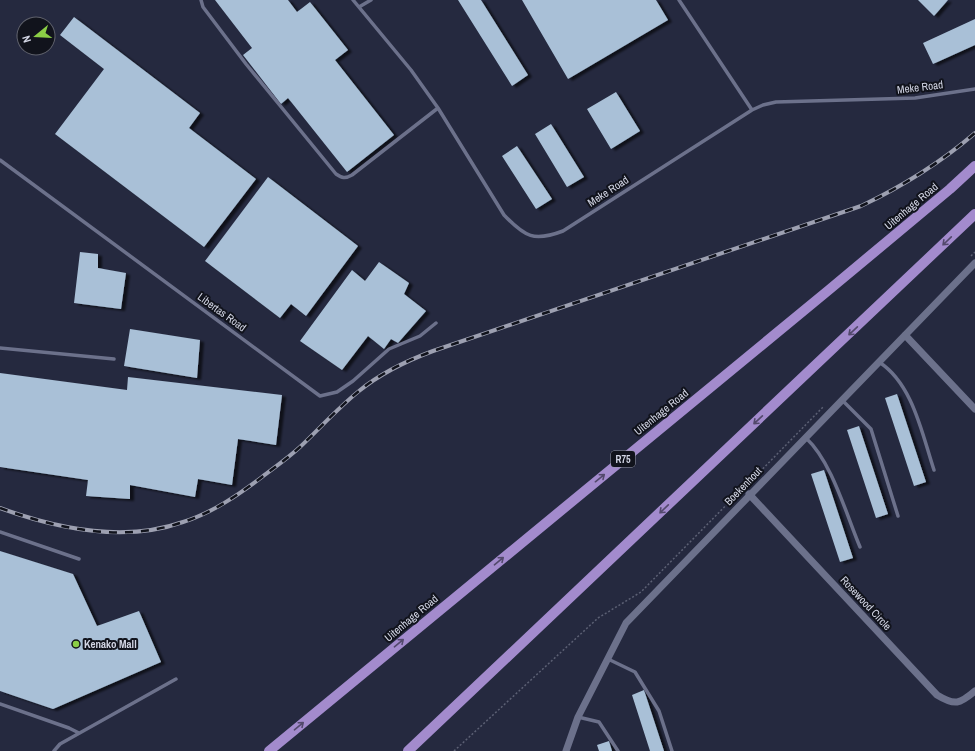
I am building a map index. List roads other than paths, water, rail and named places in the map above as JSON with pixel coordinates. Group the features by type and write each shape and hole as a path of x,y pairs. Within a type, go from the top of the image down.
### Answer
{"main road":[{"name":"Uitenhage Road","path":"269,751 830,290 950,189 975,166"},
{"path":"408,751 975,214"}],"street":[{"name":"Boekenhout","path":"566,751 578,717 607,658 619,634 635,612 975,263"},
{"path":"905,336 975,409"},
{"name":"Rosewood Circle","path":"749,494 937,695 950,703 962,702 975,691"}],"lane":[{"path":"201,0 203,7 246,64 336,174 341,177 346,178 352,175 438,108"},
{"name":"Meke Road","path":"354,0 412,70 438,108 504,215 519,230 532,237 546,237 562,231 752,110 763,105 776,102 915,98 975,89"},
{"path":"359,7 371,0"},
{"path":"679,0 752,110"},
{"name":"Libertas Road","path":"0,160 320,396 337,392 389,349 420,336 436,323"},
{"path":"0,348 114,358"},
{"path":"879,362 891,370 910,401 934,470"},
{"path":"842,400 871,429 898,516"},
{"path":"805,438 816,448 825,461 860,548"},
{"path":"0,532 79,559"},
{"path":"607,658 636,672 659,711 672,751"},
{"path":"54,751 60,744 176,678"},
{"path":"0,704 69,728 79,733"},
{"path":"578,717 599,722 618,751"}],"railway":[{"path":"0,508 45,522 91,531 138,532 161,528 194,518 224,503 253,484 295,451 359,391 385,373 404,363 433,351 861,206 921,173 975,133"}],"place":[{"name":"Kenako Mall","path":"76,644"}]}
